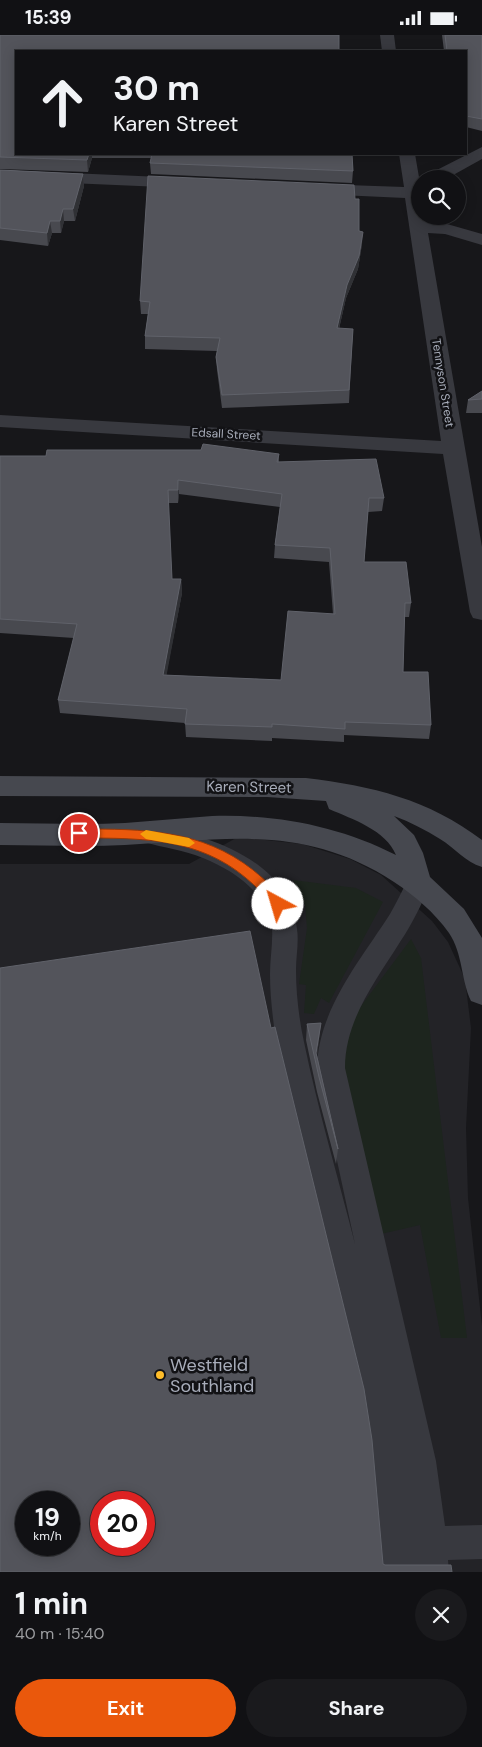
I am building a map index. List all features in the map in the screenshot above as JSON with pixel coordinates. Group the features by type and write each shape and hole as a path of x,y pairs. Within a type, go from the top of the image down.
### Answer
{"street":[{"path":"386,35 389,50"},
{"path":"449,170 482,152"},
{"name":"Tennyson Street","path":"407,155 411,170"},
{"path":"427,156 463,162"},
{"path":"0,175 198,184"},
{"path":"306,189 411,190"},
{"path":"419,227 447,229 482,240"},
{"name":"Tennyson Street","path":"419,227 453,447 482,612"},
{"name":"Edsall Street","path":"0,421 453,447"},
{"name":"Karen Street","path":"0,786 299,788 350,793 401,807 449,830 482,856"},
{"path":"299,788 355,809 392,830 406,847 418,884"},
{"path":"0,833 138,833 221,827 261,827 330,839 356,847 380,859 418,884 446,908 470,943 482,992"}],"lane":[{"path":"138,833 190,843 216,852 251,875 272,894 278,904 284,925 283,988 290,1042 379,1400 388,1450 399,1572"},
{"path":"418,884 413,897 395,927 357,984 333,1041 331,1068 419,1461 426,1506 438,1557 482,1542"}],"shaded area":[{"path":"238,837 302,844 350,859 381,875 432,921 448,942 465,979 471,1028 466,1128 468,1198 482,1326 482,1572 0,1572 0,864 189,864"},
{"path":"293,880 356,888 383,902 329,1003 321,998 314,1014 304,1013 306,985 299,984 307,928 305,905"},
{"path":"411,939 421,958 467,1338 441,1338 420,1225 381,1234 343,1070 345,1044 355,1014"}],"building":[{"path":"0,35 339,35 339,50 15,50 15,155 89,155 87,160 0,157"},
{"path":"445,35 482,35 482,119 467,116 467,50 447,50"},
{"path":"152,155 352,155 353,171 150,163"},
{"path":"0,170 83,174 73,209 63,209 60,221 50,221 47,233 0,228"},
{"path":"148,176 354,185 355,199 359,199 359,231 363,232 359,256 347,285 337,328 353,329 349,390 222,395 216,357 220,338 145,336 150,302 140,301"},
{"path":"482,391 482,399 468,400"},
{"path":"203,444 279,454 277,462 376,459 384,498 369,498 364,562 406,562 411,603 405,603 403,672 428,672 431,725 345,722 345,729 272,724 272,727 185,724 187,709 58,700 77,624 0,619 0,456 46,456 47,450 201,450","holes":["178,480 282,494 275,545 330,548 335,614 288,611 281,680 163,675 181,579 172,579 168,490 178,490"]},
{"name":"Westfield Southland","path":"250,931 271,1028 275,1027 364,1389 372,1440 383,1564 451,1565 452,1572 0,1572 0,968"},
{"path":"321,1023 316,1053 338,1149 307,1024"}],"slow traffic":[{"path":"146,834 189,843"}],"place":[{"name":"Westfield Southland","path":"160,1375"}],"route":[{"path":"79,833 138,833 190,843 216,852 264,885 278,904"}]}
